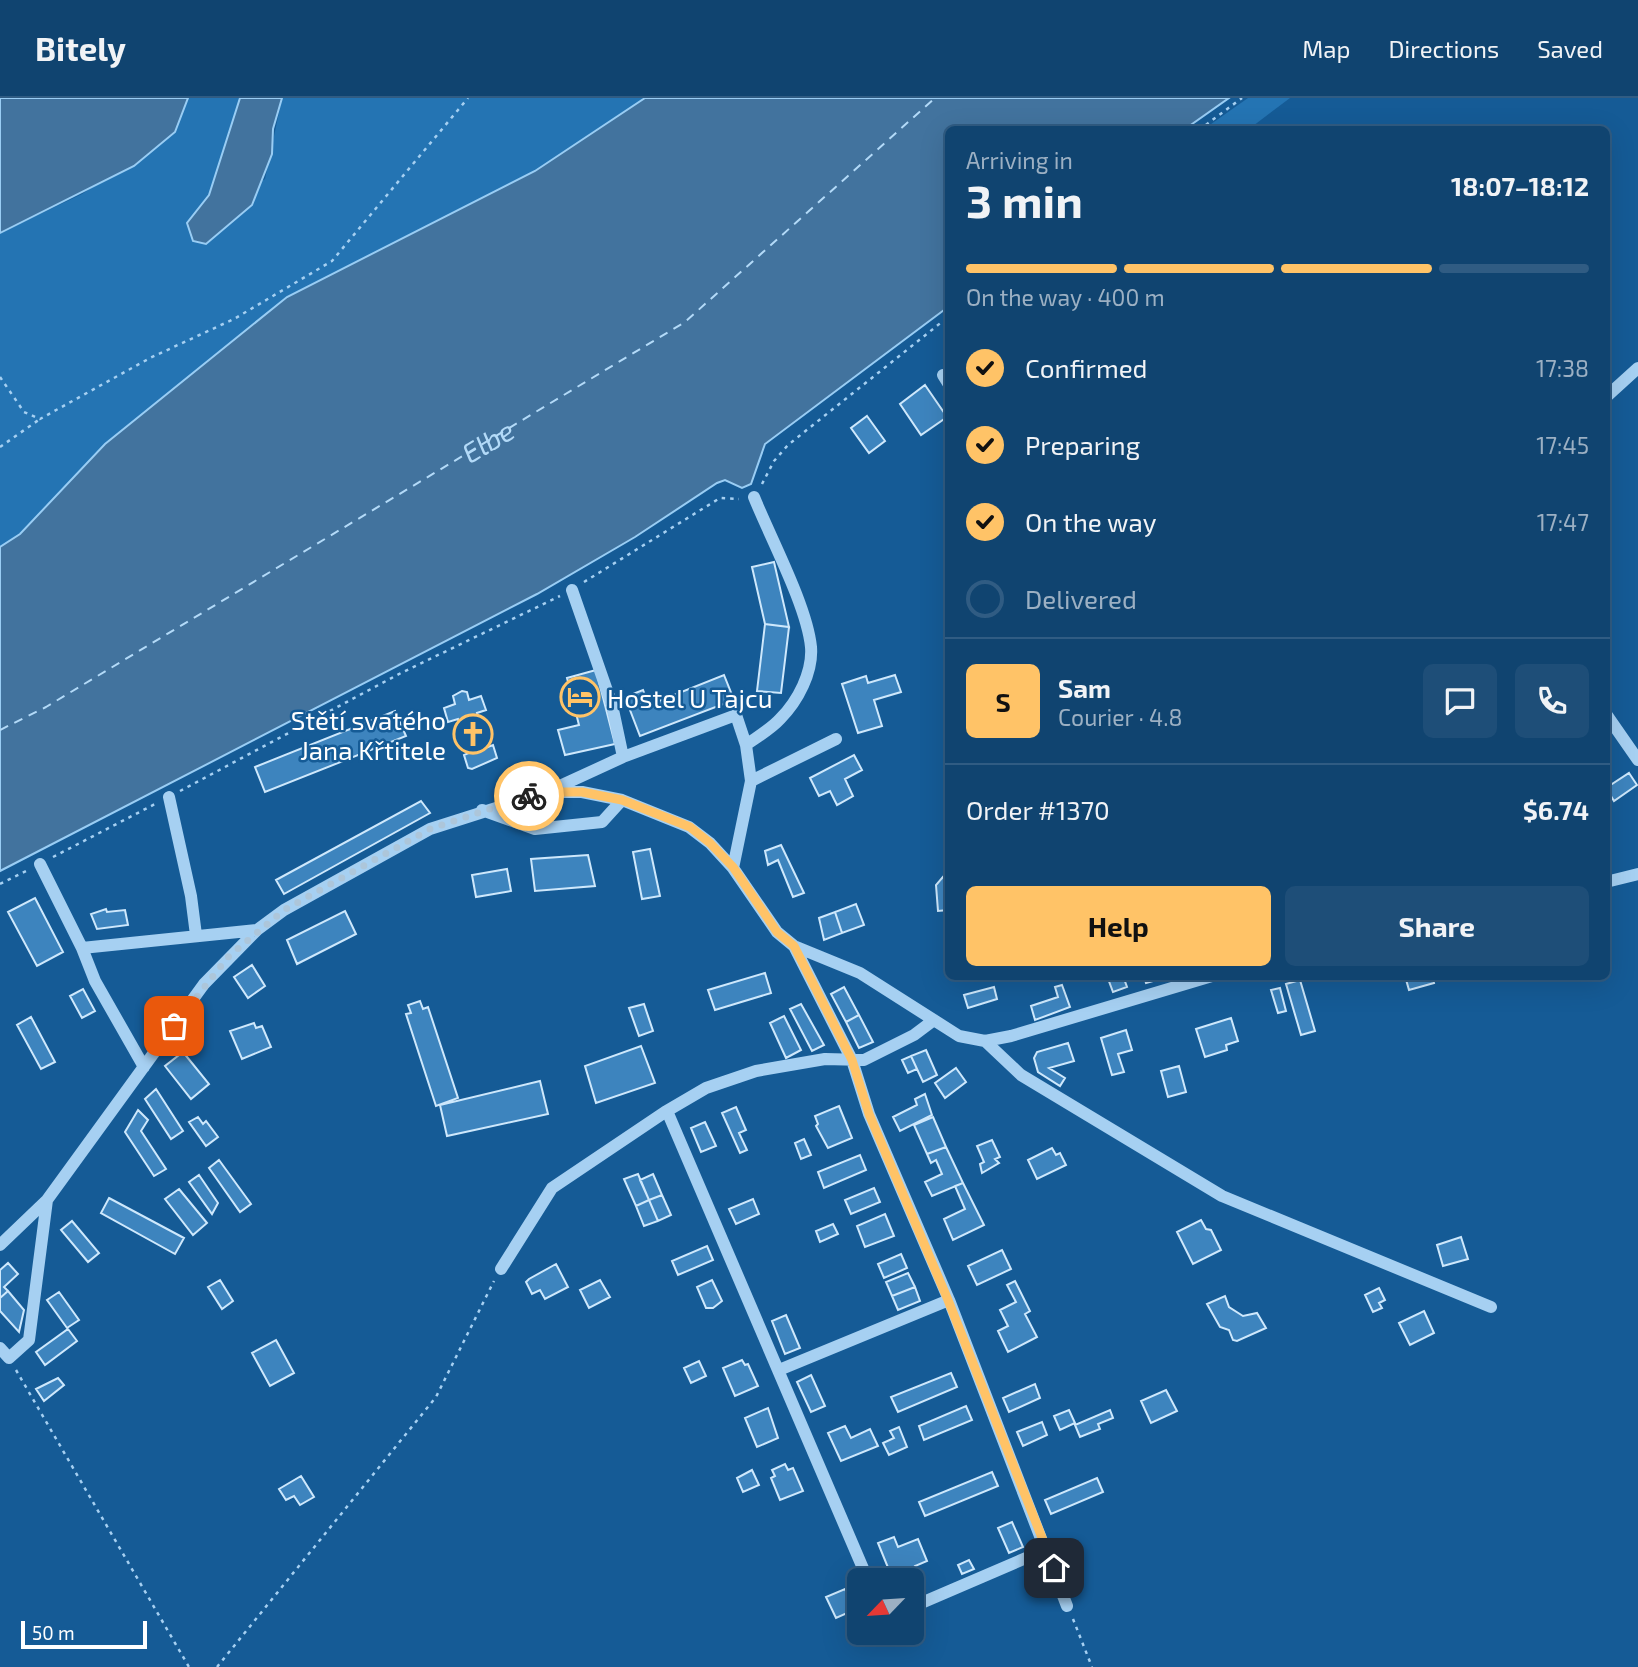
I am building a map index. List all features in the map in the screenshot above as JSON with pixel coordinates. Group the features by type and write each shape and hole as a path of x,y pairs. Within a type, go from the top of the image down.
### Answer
{"street":[{"path":"1610,393 1638,368"},
{"path":"746,745 780,720 797,697 808,673 811,649 806,621 754,496"},
{"path":"572,590 612,705 622,757"},
{"path":"0,1245 47,1200 204,984 257,930 284,910 391,849 430,829 482,810 546,792 622,757 736,715 746,745 751,781 733,867"},
{"path":"1610,720 1638,760"},
{"path":"751,781 836,739"},
{"path":"546,792 582,792 622,800 690,827 733,867 777,932 794,946 860,973 959,1036 985,1041 1198,980"},
{"path":"169,797 191,896 196,934"},
{"path":"482,810 535,829 602,822 622,800"},
{"path":"40,864 82,948 95,981 144,1067"},
{"path":"1610,881 1638,874"},
{"path":"82,948 196,934 257,930"},
{"path":"794,946 852,1060 869,1114 948,1300 1067,1606"},
{"path":"501,1269 552,1188 706,1088 756,1071 825,1059 864,1060 914,1035 934,1020"},
{"path":"985,1041 1021,1075 1222,1196 1490,1307"},
{"path":"667,1111 863,1568"},
{"path":"4,1353 29,1340 47,1200"},
{"path":"779,1370 948,1300"},
{"path":"924,1602 1047,1549"}],"path":[{"path":"0,447 40,419 150,358 234,319 332,261 468,98"},
{"path":"1204,126 1242,98"},
{"path":"0,884 401,673 572,590 720,498 754,496 774,461 788,445 945,319"},
{"path":"0,377 24,412 40,419"},
{"path":"218,1667 436,1397 501,1269"},
{"path":"4,1353 189,1667"},
{"path":"1067,1606 1092,1667"}],"shaded area":[{"path":"188,98 240,98 209,195 187,223 265,179 282,98 645,98 535,171 287,297 105,444 20,534 0,547 0,233 82,194 175,132"},
{"path":"1248,98 1290,98 1253,126 1208,126"}],"water":[{"path":"0,98 188,98 175,132 134,166 0,233"},
{"path":"240,98 282,98 273,129 272,154 252,205 206,244 193,241 187,223 209,195"},
{"name":"Elbe","path":"645,98 1229,98 1189,126 945,126 945,309 765,444 751,484 742,488 725,480 717,483 635,537 537,594 0,871 0,547 20,534 105,444 287,297 535,171"}],"building":[{"path":"925,385 945,414 945,418 921,435 900,404"},
{"path":"867,416 885,441 869,453 851,428"},
{"path":"774,562 789,627 765,624 752,567"},
{"path":"765,624 789,627 781,693 757,691"},
{"path":"596,670 615,744 565,755 558,730 579,725 567,678"},
{"path":"724,675 734,700 640,736 625,697 643,690 649,705"},
{"path":"895,675 901,692 874,700 882,726 858,733 842,684 866,676 868,683"},
{"name":"Stětí svatého Jana Křtitele","path":"462,691 467,692 469,700 481,696 486,710 477,713 488,747 493,745 497,758 472,769 468,768 464,755 469,753 458,719 448,722 444,708 455,704 453,696"},
{"path":"395,711 406,736 265,792 255,767"},
{"path":"854,755 862,770 845,779 853,796 837,805 830,791 819,796 810,778"},
{"path":"1629,773 1637,785 1614,801 1610,794 1610,785"},
{"path":"421,801 430,813 284,894 276,880"},
{"path":"781,845 804,893 793,897 778,860 768,865 765,851"},
{"path":"650,849 660,896 642,899 633,852"},
{"path":"588,855 595,886 535,891 531,859"},
{"path":"507,869 511,891 476,897 472,875"},
{"path":"945,874 945,910 938,911 936,885"},
{"path":"35,898 63,952 37,966 8,912"},
{"path":"856,904 864,925 842,933 835,912"},
{"path":"106,909 107,912 125,910 128,925 97,929 91,914"},
{"path":"345,911 356,934 297,964 287,940"},
{"path":"835,912 842,933 824,940 819,918"},
{"path":"252,965 265,986 248,998 234,977"},
{"path":"765,973 771,993 715,1010 708,990"},
{"path":"1108,980 1124,980 1127,987 1113,992"},
{"path":"1300,980 1315,1031 1301,1035 1286,984"},
{"path":"1406,980 1433,980 1434,983 1409,990"},
{"path":"1062,985 1070,1007 1035,1020 1031,1006 1058,997 1055,987"},
{"path":"844,987 859,1015 846,1022 831,994"},
{"path":"994,987 997,999 968,1008 964,995"},
{"path":"1280,988 1286,1011 1278,1013 1271,990"},
{"path":"83,989 95,1011 82,1018 70,996"},
{"path":"420,1001 423,1009 428,1007 458,1098 436,1106 406,1014 411,1013 408,1005"},
{"path":"644,1004 653,1031 639,1036 629,1008"},
{"path":"801,1004 824,1045 812,1051 790,1009"},
{"path":"859,1015 873,1042 859,1048 846,1022"},
{"path":"784,1016 801,1050 786,1058 770,1023"},
{"path":"31,1017 55,1062 41,1069 17,1025"},
{"path":"1231,1018 1238,1041 1226,1045 1227,1050 1205,1057 1196,1029"},
{"path":"254,1023 256,1028 262,1026 271,1047 242,1059 230,1031"},
{"path":"1126,1030 1132,1050 1118,1054 1124,1072 1112,1075 1101,1038"},
{"path":"1068,1043 1074,1061 1049,1068 1065,1078 1060,1086 1038,1072 1034,1058 1037,1052"},
{"path":"641,1046 655,1083 596,1103 585,1066"},
{"path":"926,1050 937,1075 923,1082 911,1056"},
{"path":"183,1052 209,1084 191,1099 165,1066"},
{"path":"911,1056 917,1069 908,1073 902,1060"},
{"path":"1179,1066 1186,1092 1168,1097 1161,1071"},
{"path":"956,1068 966,1082 945,1098 935,1083"},
{"path":"540,1081 548,1114 447,1136 440,1105"},
{"path":"156,1089 183,1131 171,1139 145,1099"},
{"path":"925,1094 932,1115 900,1131 893,1117 917,1105 915,1099"},
{"path":"839,1106 852,1138 828,1148 816,1126 818,1124 815,1116"},
{"path":"736,1107 746,1130 739,1133 747,1150 740,1153 722,1113"},
{"path":"138,1110 148,1120 141,1131 166,1169 154,1176 125,1132"},
{"path":"198,1117 203,1124 206,1121 218,1137 206,1146 189,1122"},
{"path":"933,1117 946,1147 927,1154 914,1125"},
{"path":"705,1122 716,1146 701,1152 691,1128"},
{"path":"804,1139 811,1155 801,1159 795,1143"},
{"path":"992,1140 1000,1157 995,1159 999,1163 982,1173 980,1164 984,1162 977,1146"},
{"path":"946,1147 963,1183 932,1196 925,1182 942,1174 936,1160 931,1163 927,1154"},
{"path":"1052,1148 1056,1155 1060,1153 1066,1165 1037,1179 1028,1160"},
{"path":"860,1155 866,1170 824,1188 818,1172"},
{"path":"219,1160 251,1204 240,1212 209,1168"},
{"path":"638,1174 649,1200 636,1206 624,1179"},
{"path":"653,1174 662,1195 649,1200 640,1180"},
{"path":"199,1175 218,1203 212,1214 189,1182"},
{"path":"963,1183 984,1225 953,1240 944,1219 965,1209 955,1186"},
{"path":"874,1188 880,1202 851,1214 845,1200"},
{"path":"179,1189 207,1223 193,1235 165,1199"},
{"path":"662,1195 671,1215 658,1221 649,1200"},
{"path":"109,1198 184,1238 175,1254 101,1213"},
{"path":"753,1199 759,1214 736,1224 729,1209"},
{"path":"649,1200 658,1221 644,1226 636,1206"},
{"path":"885,1214 894,1236 865,1247 857,1226"},
{"path":"1201,1220 1206,1229 1211,1230 1221,1250 1193,1264 1177,1232"},
{"path":"72,1221 99,1253 88,1262 61,1230"},
{"path":"833,1224 838,1234 820,1242 816,1231"},
{"path":"1461,1237 1468,1259 1443,1266 1437,1245"},
{"path":"707,1246 713,1260 678,1275 672,1261"},
{"path":"1002,1250 1011,1269 977,1285 968,1266"},
{"path":"901,1254 907,1268 884,1278 878,1264"},
{"path":"8,1263 18,1274 4,1287 8,1291 0,1298 0,1270"},
{"path":"556,1264 568,1287 545,1299 540,1290 532,1294 526,1282"},
{"path":"908,1273 915,1287 892,1296 886,1282"},
{"path":"220,1280 233,1301 222,1309 208,1287"},
{"path":"600,1280 610,1297 589,1308 580,1290"},
{"path":"712,1280 722,1301 713,1308 706,1308 697,1287"},
{"path":"1015,1281 1030,1311 1025,1314 1037,1337 1008,1352 998,1331 1008,1326 1000,1310 1016,1302 1007,1285"},
{"path":"915,1287 920,1301 898,1310 892,1296"},
{"path":"1379,1288 1385,1300 1379,1303 1382,1308 1373,1312 1365,1295"},
{"path":"8,1291 24,1310 19,1332 0,1311 0,1298"},
{"path":"59,1292 79,1320 67,1328 47,1300"},
{"path":"1225,1296 1229,1307 1243,1316 1257,1313 1266,1328 1237,1341 1233,1340 1229,1330 1220,1327 1207,1304"},
{"path":"1424,1311 1434,1333 1410,1345 1399,1323"},
{"path":"786,1315 800,1348 785,1354 772,1321"},
{"path":"68,1329 77,1341 45,1365 36,1352"},
{"path":"276,1340 294,1373 270,1386 252,1353"},
{"path":"742,1360 745,1365 748,1364 758,1386 735,1396 723,1368"},
{"path":"699,1361 706,1376 691,1383 684,1368"},
{"path":"951,1373 957,1387 898,1412 891,1397"},
{"path":"811,1375 825,1406 811,1412 797,1382"},
{"path":"58,1378 64,1385 44,1401 36,1389"},
{"path":"1035,1384 1040,1398 1009,1412 1003,1398"},
{"path":"1166,1390 1177,1411 1151,1423 1141,1401"},
{"path":"966,1406 972,1420 924,1440 919,1426"},
{"path":"768,1408 778,1438 757,1447 745,1418"},
{"path":"1069,1410 1075,1423 1060,1430 1054,1416"},
{"path":"1110,1410 1113,1418 1098,1424 1100,1429 1080,1437 1075,1425"},
{"path":"1042,1422 1047,1435 1023,1446 1017,1432"},
{"path":"845,1426 851,1438 870,1429 878,1446 841,1461 828,1433"},
{"path":"899,1427 907,1447 889,1455 883,1443 894,1438 890,1431"},
{"path":"785,1464 788,1470 793,1468 803,1491 780,1500 771,1478 775,1476 772,1470"},
{"path":"752,1470 759,1485 743,1492 737,1478"},
{"path":"992,1472 998,1486 925,1516 919,1502"},
{"path":"301,1476 314,1497 300,1505 294,1496 286,1500 279,1489"},
{"path":"1097,1478 1103,1492 1051,1514 1045,1500"},
{"path":"1012,1522 1023,1547 1009,1553 998,1528"},
{"path":"894,1537 898,1547 918,1539 927,1561 916,1568 888,1568 878,1543"},
{"path":"969,1560 974,1569 962,1574 958,1565"},
{"path":"845,1589 847,1613 836,1618 826,1597"}],"ferry route":[{"path":"0,730 46,707 685,322 935,98"}],"way so far":[{"path":"174,1026 204,984 228,957 284,910 430,829 529,796"}],"place":[{"name":"Hostel U Tajcu","path":"580,697"},
{"name":"Stětí svatého Jana Křtitele","path":"473,734"}],"route":[{"path":"529,796 546,792 582,792 622,800 690,827 733,867 762,913 777,932 794,946 852,1060 869,1114 948,1300 1054,1568"}]}
